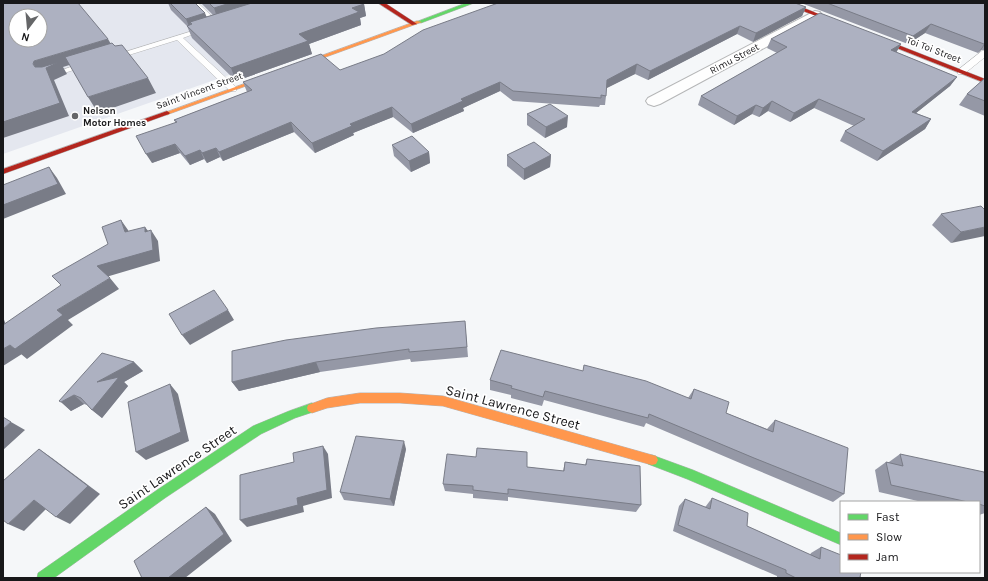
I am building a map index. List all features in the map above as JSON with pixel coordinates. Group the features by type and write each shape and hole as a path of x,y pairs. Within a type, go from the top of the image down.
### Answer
{"street":[{"path":"381,3 414,24"},
{"name":"Saint Vincent Street","path":"3,172 471,3"},
{"name":"Toi Toi Street","path":"786,3 985,81"},
{"name":"Rimu Street","path":"654,101 815,15"},
{"name":"Saint Lawrence Street","path":"43,578 173,486 257,430 293,414 327,403 360,398 400,398 443,401 654,461 689,474 840,539"}],"lane":[{"path":"107,58 221,24 194,3"},
{"path":"178,37 233,89"},
{"path":"961,72 985,53"},
{"path":"47,76 92,63"}],"shaded area":[{"path":"3,3 239,3 295,52 3,154"}],"building":[{"path":"3,3 78,3 108,39 34,61 33,64 35,67 42,67 59,62 46,68 60,103 3,122"},
{"path":"170,3 195,3 205,13 186,19"},
{"path":"209,3 230,3 214,8"},
{"path":"252,3 364,4 352,8 359,12 299,34 308,41 231,68 187,26 192,24 190,22"},
{"path":"498,3 795,3 806,7 756,33 740,26 650,71 637,64 607,80 606,96 601,95 601,98 513,91 500,82 461,99 463,101 411,124 392,107 350,124 352,126 312,143 291,122 219,152 216,148 202,153 200,150 185,156 175,144 146,154 136,136 177,122 174,120 252,90 243,82 321,54 340,70 384,54 423,30"},
{"path":"827,3 985,3 985,43 984,44 931,24 913,36"},
{"path":"820,13 901,44 891,50 957,77 912,112 931,119 883,151 845,131 865,119 819,99 794,113 772,101 763,108 756,105 737,116 701,96 787,47 771,39"},
{"path":"112,43 115,46 122,45 148,78 88,97 65,57"},
{"path":"985,78 985,101 967,94"},
{"path":"550,104 568,116 546,127 527,114"},
{"path":"412,136 429,152 409,161 392,145"},
{"path":"534,142 551,155 524,169 507,155"},
{"path":"49,167 58,184 3,205 3,185"},
{"path":"981,206 985,210 985,227 961,232 941,214"},
{"path":"121,220 125,232 145,227 145,232 151,230 153,250 97,266 110,278 57,310 63,315 15,349 10,345 3,349 3,325 61,285 52,276 108,244 102,227"},
{"path":"214,290 228,310 182,335 169,314"},
{"path":"465,321 467,347 409,352 409,349 316,362 232,382 232,351 286,340 376,328"},
{"path":"501,350 583,371 584,365 646,381 691,399 694,389 729,402 726,413 773,432 775,420 848,448 844,494 649,414 648,418 545,391 543,397 511,388 512,386 490,380"},
{"path":"102,353 134,362 97,382 119,377 92,410 81,398 74,395 61,402 59,401"},
{"path":"170,384 181,432 136,452 128,402"},
{"path":"3,417 11,422 3,429"},
{"path":"356,436 404,441 390,499 340,492"},
{"path":"323,446 327,490 297,498 298,505 240,520 240,475 294,462 293,453"},
{"path":"477,448 527,452 527,467 564,471 565,462 586,465 587,459 640,466 641,505 508,489 508,494 473,490 473,486 443,484 447,454 476,457"},
{"path":"39,449 88,486 56,517 34,500 8,524 3,520 3,481"},
{"path":"900,454 984,472 985,506 980,504 980,501 963,501 891,485 886,462 903,466"},
{"path":"712,498 748,513 747,526 820,559 821,547 840,555 840,573 861,573 860,577 862,578 796,578 786,573 786,570 678,525 685,499 710,509"},
{"path":"206,507 224,534 168,578 142,578 134,561"}],"traffic: fast":[{"path":"419,22 471,3"},
{"path":"43,578 161,494 257,430 293,414 312,408"},
{"path":"652,460 689,474 840,539"}],"traffic: slow":[{"path":"167,113 419,22"},
{"path":"312,408 327,403 360,398 400,398 443,401 652,460"}],"traffic: jam":[{"path":"381,3 414,24"},
{"path":"786,3 985,81"},
{"path":"3,172 167,113"}],"place":[{"name":"Nelson Motor Homes","path":"75,116"}]}
